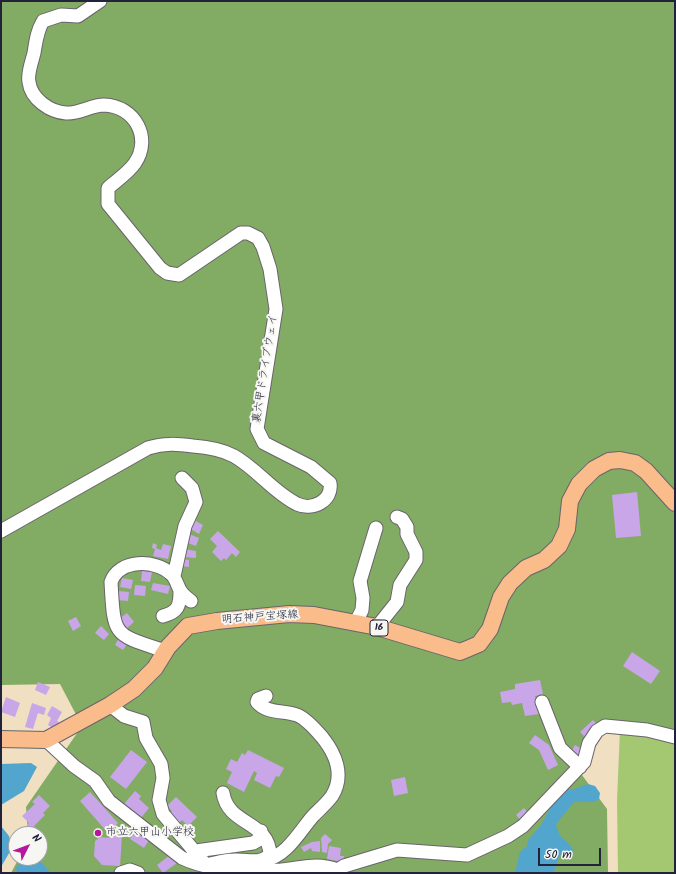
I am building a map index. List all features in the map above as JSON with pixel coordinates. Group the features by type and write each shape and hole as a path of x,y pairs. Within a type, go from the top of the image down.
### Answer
{"main road":[{"name":"明石神戸宝塚線","path":"1,739 46,740 110,705 139,684 155,668 165,651 179,633 188,626 217,621 289,614 314,615 377,627 460,652 479,644 490,629 501,597 510,583 526,568 544,560 559,546 567,529 570,501 579,484 594,469 609,462 620,460 635,463 646,471 675,503"}],"street":[{"name":"裏六甲ドライブウェイ","path":"1,531 148,448 166,444 214,448 234,456 297,504 306,506 322,503 327,499 331,488 330,483 311,467 264,442 257,429 276,309 270,269 263,247 258,238 248,233 241,233 179,275 167,273 160,268 108,204 108,188 134,164 142,151 142,132 136,121 125,111 104,105 77,112 66,113 57,111 36,99 32,92 28,82 38,29 43,21 61,15 78,16 100,1"},
{"path":"174,576 185,526 196,502 192,488 182,478"},
{"path":"377,627 397,602 400,585 416,560 416,552 407,534 407,527 402,519 397,517"},
{"path":"356,622 362,610 363,604 360,581 376,528"},
{"path":"162,616 172,614 180,605 180,591 174,576 167,570 141,563 120,570 113,577 111,582 113,616 119,631 136,641 165,651"},
{"path":"180,591 191,601"},
{"path":"213,869 236,860 252,862 275,858 289,846 332,795 338,777 333,750 319,733 298,715 271,711 260,706 257,702 258,699 266,696"},
{"path":"542,702 560,748 580,768"},
{"path":"110,705 124,716 143,722 146,738 161,764 163,778 159,800 163,814 213,869"},
{"path":"46,740 74,766 95,781 109,801 182,858 213,869 237,872 284,869 308,865 326,866 339,872 344,866 397,850 467,855 508,836 523,826 557,789 580,768 584,762 589,743 596,732 604,726 647,730 675,737"},
{"path":"223,793 226,806 235,816 261,831 270,846 270,855 265,860"},
{"path":"196,851 253,843 260,839 261,831"},
{"path":"121,873 130,870 138,873"}],"green space":[{"path":"1,1 675,1 675,731 641,722 605,726 582,775 607,809 608,873 11,873 15,866 48,866 48,826 27,826 26,807 82,726 60,684 1,685"},
{"path":"620,729 675,741 675,873 618,873 617,801"}],"water":[{"path":"31,763 37,767 24,791 1,805 1,764"},
{"path":"588,784 595,786 600,793 599,799 594,802 574,802 556,824 562,838 569,844 574,852 561,854 552,873 515,873 520,852 527,846 528,840 541,825 557,795 565,788 571,790"},
{"path":"1,826 8,835 8,855 1,867"},
{"path":"17,866 44,866 51,873 17,873 16,868"}],"building":[{"path":"637,492 641,536 616,538 612,495"},
{"path":"194,520 203,525 199,534 189,528"},
{"path":"218,531 240,552 236,557 232,553 226,560 224,558 221,561 212,552 217,546 210,539"},
{"path":"189,534 199,538 196,546 185,542"},
{"path":"153,543 157,545 156,548 161,550 163,544 171,546 168,559 153,556 155,549 152,548"},
{"path":"184,549 196,551 196,558 184,557"},
{"path":"182,559 189,560 189,567 181,566"},
{"path":"142,571 152,572 150,582 141,581"},
{"path":"122,578 133,580 131,589 120,587"},
{"path":"153,583 170,586 168,594 151,590"},
{"path":"135,585 146,586 145,596 134,595"},
{"path":"118,591 129,592 128,601 117,600"},
{"path":"127,613 134,622 127,628 119,619"},
{"path":"76,617 81,626 73,631 68,621"},
{"path":"101,626 109,634 104,640 95,633"},
{"path":"119,638 127,644 123,650 115,645"},
{"path":"632,652 660,671 651,684 623,666"},
{"path":"540,680 543,694 535,696 539,714 525,716 522,703 512,705 511,702 502,703 500,692 515,689 515,684"},
{"path":"38,682 50,687 46,695 35,690"},
{"path":"6,697 20,703 15,717 1,712"},
{"path":"32,703 46,708 44,715 38,713 33,729 25,727"},
{"path":"52,706 62,712 57,721 60,723 55,730 48,725 51,718 47,715"},
{"path":"593,720 598,725 585,737 580,732"},
{"path":"535,735 549,745 558,765 548,770 539,750 529,743"},
{"path":"575,745 582,749 579,753 582,754 579,760 570,754"},
{"path":"131,750 147,762 126,789 110,777"},
{"path":"248,750 284,768 279,777 276,776 270,788 254,780 257,773 254,771 244,792 227,783 232,772 226,769 231,759 237,762 242,753 245,755"},
{"path":"405,777 408,793 394,796 391,780"},
{"path":"135,791 141,796 139,799 149,808 141,818 124,804"},
{"path":"90,792 118,823 108,833 80,801"},
{"path":"39,795 50,806 43,813 45,815 34,826 26,826 29,823 22,816 35,804 32,802"},
{"path":"176,797 197,817 188,826 182,820 177,825 168,816 172,811 167,806"},
{"path":"524,808 530,815 522,822 516,815"},
{"path":"141,831 151,837 144,848 130,839 133,835 137,837"},
{"path":"112,834 122,835 120,866 102,865 94,856 95,841 100,837 112,838"},
{"path":"325,834 332,840 328,844 327,853 322,852 321,838"},
{"path":"320,841 320,852 312,851 311,848 304,852 301,847 312,842"},
{"path":"329,846 341,848 340,856 344,856 343,862 327,859"},
{"path":"170,855 177,863 163,873 157,865"}],"place":[{"name":"市立六甲山小学校","path":"98,833"}]}
